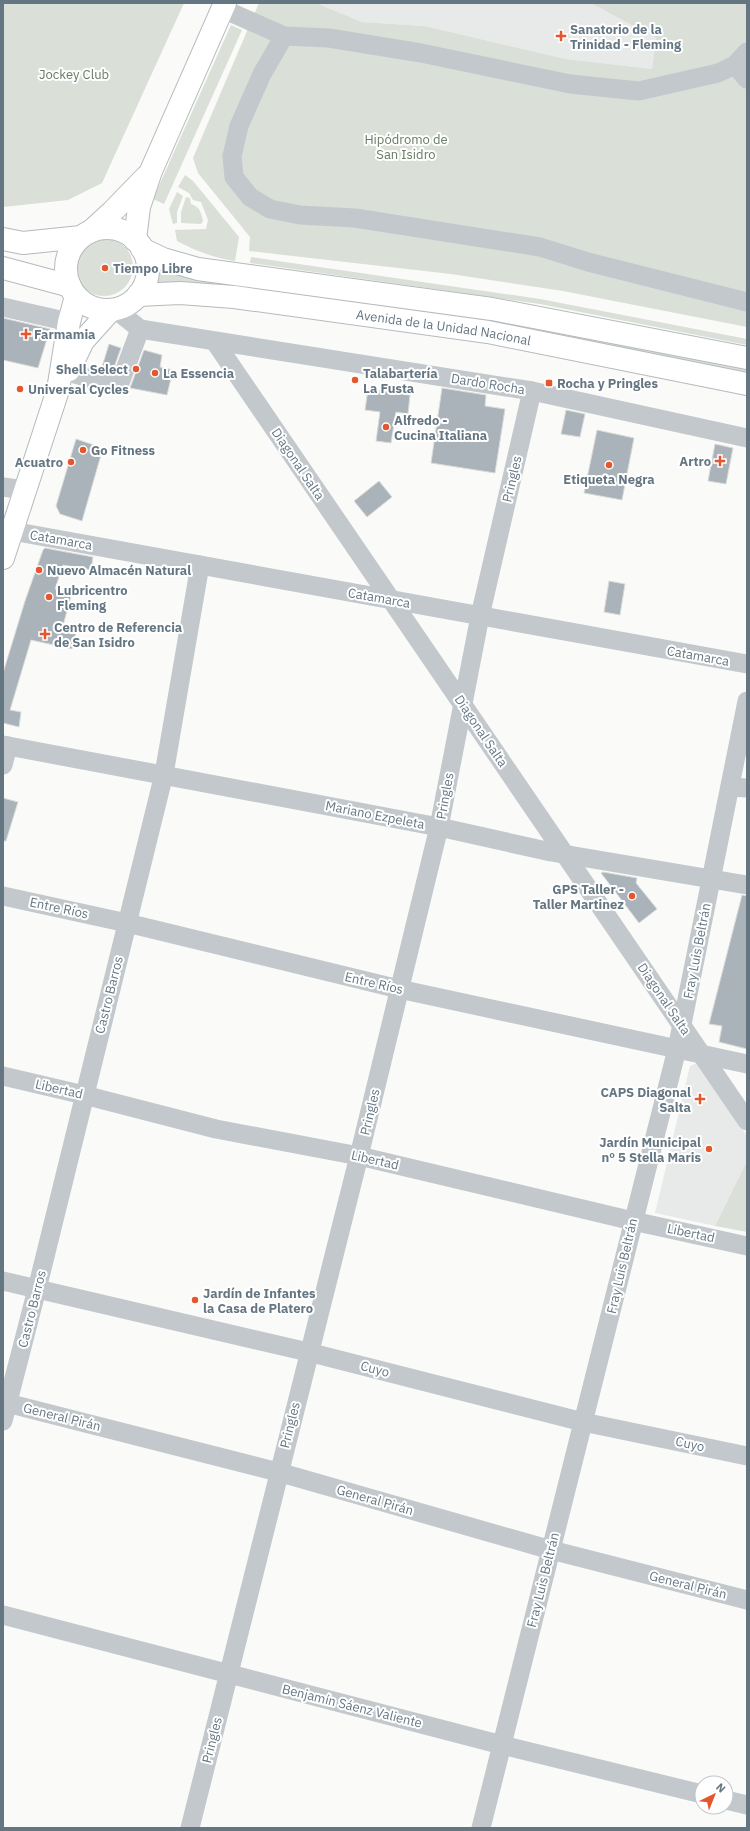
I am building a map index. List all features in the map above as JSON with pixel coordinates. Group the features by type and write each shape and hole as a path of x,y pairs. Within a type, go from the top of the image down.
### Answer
{"main road":[{"path":"151,171 113,211 71,248 66,261 66,276 73,291 87,305 100,311 113,310 124,306 138,295 145,283 147,270 139,244 139,207 151,171 224,6"},
{"path":"3,239 23,243 85,235 101,229 113,229 124,232 139,244"},
{"name":"Avenida de la Unidad Nacional","path":"139,244 163,259 198,269 492,309 747,358"},
{"path":"3,268 73,291"},
{"path":"63,381 73,291"},
{"name":"Avenida de la Unidad Nacional","path":"138,295 180,293 234,297 488,332 747,384"},
{"path":"3,558 63,381 83,341 113,310"}],"street":[{"path":"224,6 284,36 328,38 421,53 570,84 639,91 718,73 743,65"},
{"path":"284,36 262,74 239,126 232,156 234,177 250,197 270,209 300,215 355,218 540,248 588,262 747,302"},
{"path":"3,307 69,322"},
{"name":"Dardo Rocha","path":"113,310 140,329 532,391 747,438"},
{"path":"63,381 115,385 120,383 140,329"},
{"name":"Diagonal Salta","path":"215,342 747,1121"},
{"name":"Pringles","path":"190,1828 308,1352 359,1156 439,827 480,616 532,391"},
{"path":"3,486 25,490"},
{"name":"Catamarca","path":"12,531 747,664"},
{"name":"Castro Barros","path":"3,1421 5,1403 38,1289 84,1095 164,774 200,565"},
{"name":"Fray Luis Beltrán","path":"481,1828 677,1049 711,879 739,788 747,700"},
{"path":"3,765 6,745"},
{"name":"Mariano Ezpeleta","path":"6,745 439,827 565,854 747,885"},
{"name":"Entre Ríos","path":"3,896 127,923 399,989 747,1064"},
{"name":"Libertad","path":"3,1076 216,1129 359,1156 633,1221 747,1246"},
{"name":"Cuyo","path":"3,1281 308,1352 583,1422 747,1456"},
{"name":"General Pirán","path":"5,1403 278,1472 551,1550 747,1600"},
{"name":"Benjamín Sáenz Valiente","path":"3,1614 502,1745 694,1792"},
{"path":"734,1802 747,1805"}],"shaded area":[{"name":"Sanatorio de la Trinidad - Fleming","path":"316,3 613,3 656,38 652,69 566,59 425,26 362,22"},
{"name":"Jardín Municipal nº 5 Stella Maris","path":"697,1063 747,1136 747,1161 715,1226 655,1213 690,1066"}],"green space":[{"name":"Jockey Club","path":"3,3 184,3 102,183 68,200 3,207"},
{"name":"Hipódromo de San Isidro","path":"259,3 316,3 362,22 425,26 566,59 652,69 656,38 591,3 747,3 747,327 563,291 451,274 249,251 250,237 198,173 193,158"},
{"path":"231,25 242,30 164,204 153,199"},
{"path":"185,175 193,181 239,237 235,261 205,254 177,241 175,230 206,229 208,220 201,202 193,200 189,193 178,187"},
{"path":"177,192 183,196 177,212 177,223 173,224 169,209"},
{"path":"186,197 190,198 191,204 200,210 203,221 201,224 181,223 181,212"},
{"path":"98,238 110,238 125,246 133,261 133,273 125,288 110,296 98,296 83,288 75,273 75,261 83,246"},
{"path":"251,257 540,299 747,339 747,345 540,304 250,263"},
{"path":"154,260 230,282 229,291 150,291"},
{"path":"245,284 482,316 747,366 747,376 243,294"},
{"path":"747,1161 747,1232 715,1226"}],"building":[{"path":"3,318 50,329 38,368 3,360"},
{"path":"109,344 121,348 112,373 101,370"},
{"path":"144,350 162,355 160,367 173,370 167,395 130,388"},
{"path":"442,388 486,395 485,406 505,409 495,473 431,463"},
{"name":"Alfredo - Cucina Italiana","path":"368,389 410,395 408,414 396,412 391,443 376,441 380,412 365,410"},
{"path":"566,410 585,414 580,437 561,434"},
{"name":"Etiqueta Negra","path":"597,430 634,438 622,500 584,493"},
{"path":"76,439 103,448 82,521 60,514 56,506"},
{"path":"715,444 733,448 726,484 708,481"},
{"path":"379,481 392,497 367,517 354,501"},
{"path":"45,548 93,557 91,570 63,565 55,589 72,593 62,629 76,632 72,649 31,640 10,710 21,712 19,727 3,723 3,673 25,601"},
{"path":"609,581 625,584 620,615 604,612"},
{"path":"3,798 18,802 6,841 3,841"},
{"name":"GPS Taller - Taller Martinez","path":"603,872 637,878 636,883 657,909 639,923 601,873"},
{"path":"742,895 747,896 747,1049 719,1042 722,1026 709,1024"}],"place":[{"name":"Sanatorio de la Trinidad - Fleming","path":"561,36"},
{"name":"Tiempo Libre","path":"105,268"},
{"name":"Farmamia","path":"26,334"},
{"name":"Shell Select","path":"136,369"},
{"name":"La Essencia","path":"155,373"},
{"name":"Talabartería La Fusta","path":"355,380"},
{"name":"Rocha y Pringles","path":"549,383"},
{"name":"Universal Cycles","path":"20,389"},
{"name":"Alfredo - Cucina Italiana","path":"386,427"},
{"name":"Go Fitness","path":"83,450"},
{"name":"Artro","path":"720,461"},
{"name":"Acuatro","path":"71,462"},
{"name":"Etiqueta Negra","path":"609,465"},
{"name":"Nuevo Almacén Natural","path":"39,570"},
{"name":"Lubricentro Fleming","path":"49,597"},
{"name":"Centro de Referencia de San Isidro","path":"45,634"},
{"name":"GPS Taller - Taller Martinez","path":"632,896"},
{"name":"CAPS Diagonal Salta","path":"700,1099"},
{"name":"Jardín Municipal nº 5 Stella Maris","path":"709,1149"},
{"name":"Jardín de Infantes la Casa de Platero","path":"195,1300"}]}
